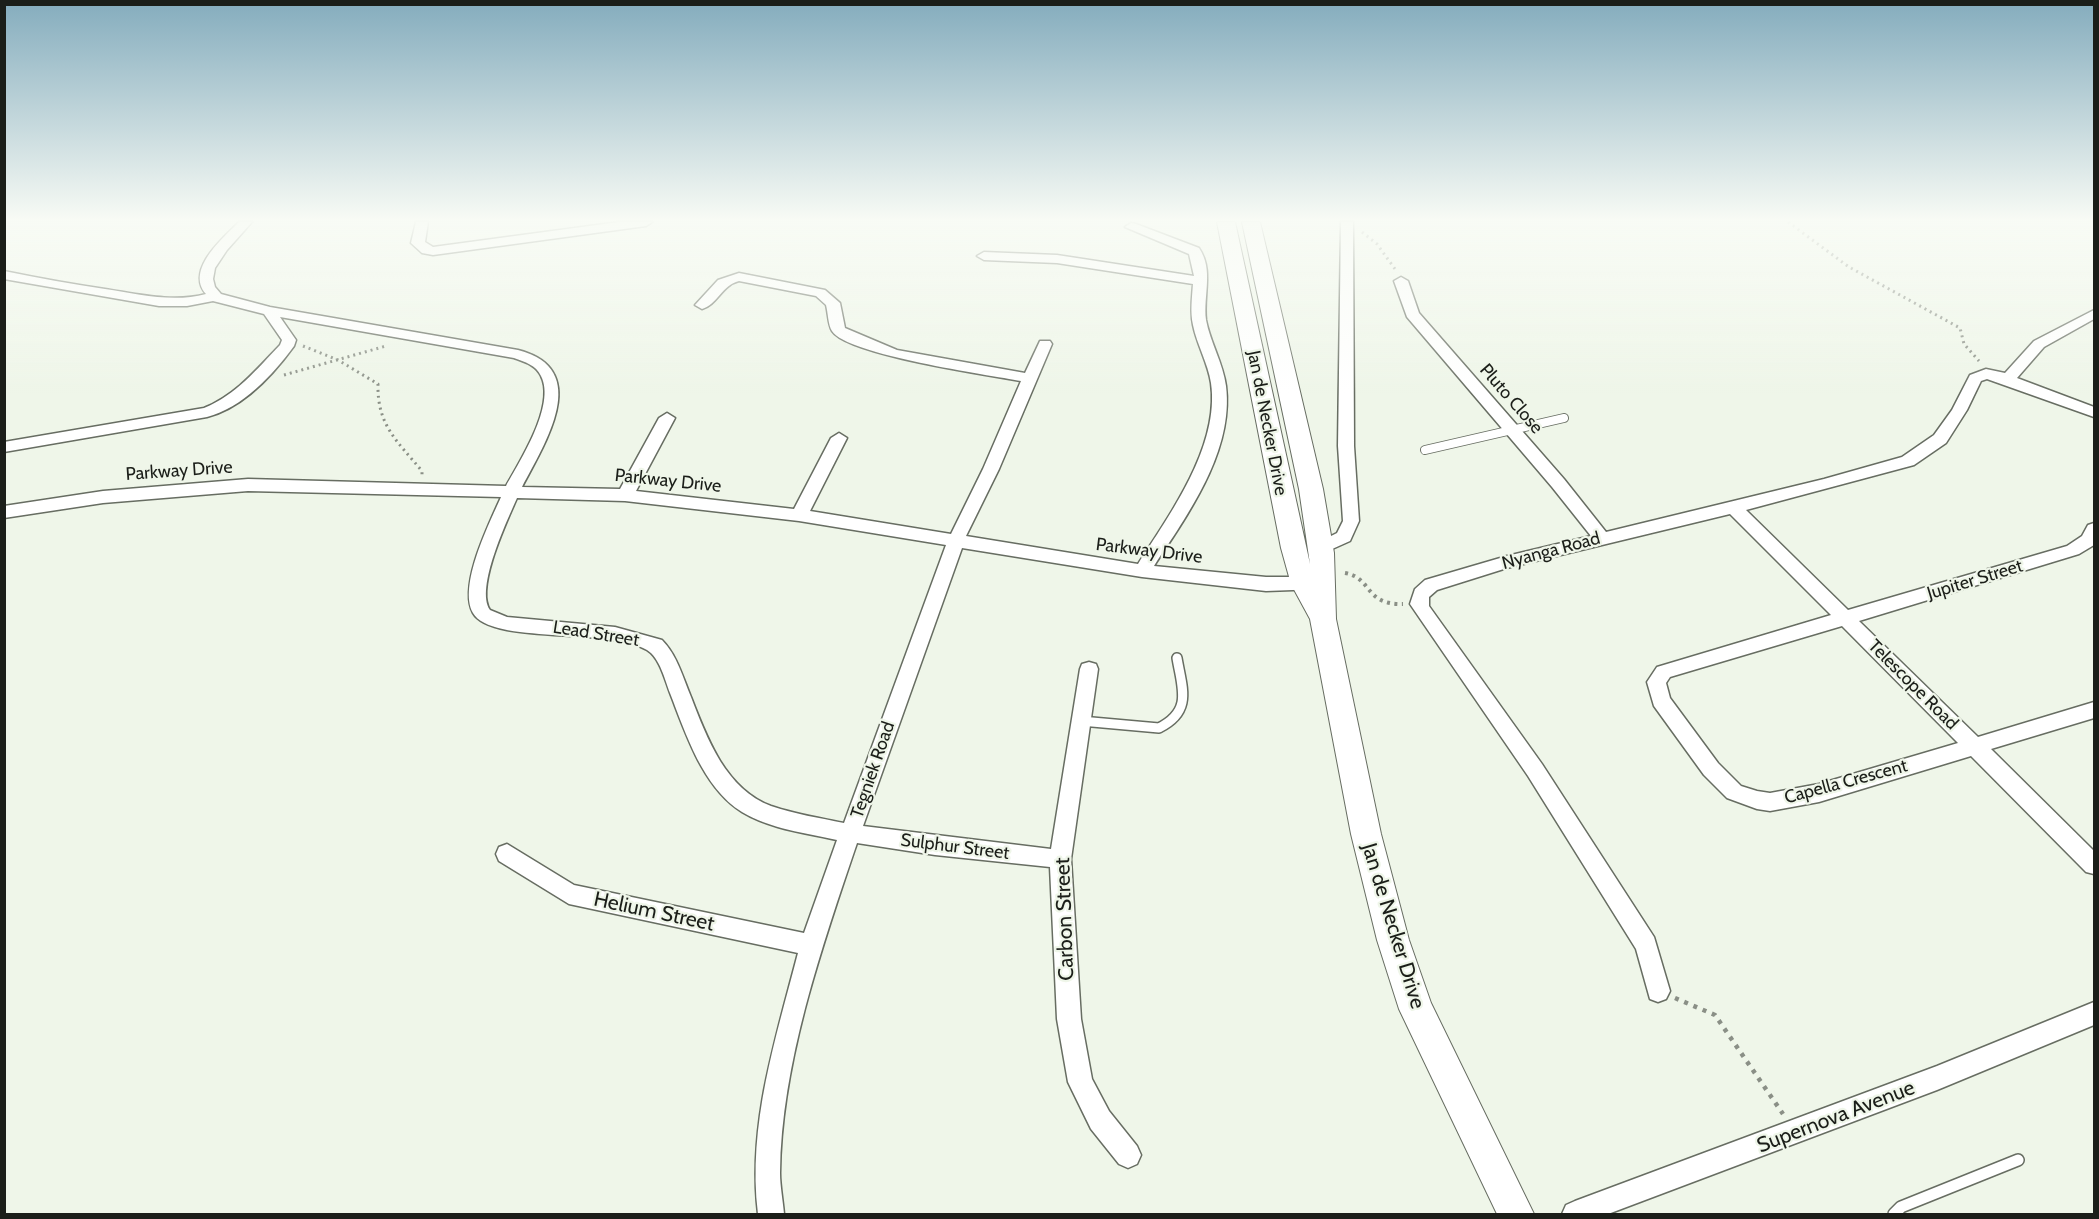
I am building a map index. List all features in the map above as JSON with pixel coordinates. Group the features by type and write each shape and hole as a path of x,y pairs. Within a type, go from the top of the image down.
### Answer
{"main road":[{"name":"Jan de Necker Drive","path":"1237,279 1279,490 1293,548 1317,581"},
{"name":"Jan de Necker Drive","path":"1266,279 1321,548 1317,581 1323,619 1366,834 1393,940 1416,1009 1516,1215"}],"street":[{"path":"22,279 155,302 184,302 214,296 236,304 269,311 528,356 547,372 553,390 553,402 543,429 512,491"},
{"path":"206,279 205,282 214,296"},
{"path":"702,304 728,279"},
{"path":"749,279 820,293 832,303 838,330 844,335 894,354 1029,378"},
{"path":"1142,571 1193,491 1215,430 1220,391 1198,318 1200,281 1186,279"},
{"path":"1321,548 1344,537 1351,521 1346,446 1345,279"},
{"name":"Pluto Close","path":"1401,281 1412,314 1558,483 1602,538"},
{"path":"4,447 207,412 227,403 246,388 287,346 289,340 269,311"},
{"path":"2094,314 2039,344 2001,377 2094,412"},
{"name":"Tegniek Road","path":"771,1215 767,1174 775,1089 811,945 956,540 987,477 1046,344"},
{"name":"Nyanga Road","path":"1419,604 1421,594 1431,585 1507,562 1824,485 1908,461 1940,439 1959,410 1975,378 1986,374 2001,377"},
{"path":"625,495 667,418"},
{"path":"799,515 839,438"},
{"name":"Parkway Drive","path":"4,512 103,496 236,486 625,495 799,515 1142,571 1266,585 1317,581"},
{"name":"Lead Street","path":"512,491 492,537 478,582 479,607 485,616 509,623 622,636 653,644 662,652 668,664 712,767 739,799 782,818 850,835"},
{"name":"Telescope Road","path":"1732,506 2094,865"},
{"name":"Jupiter Street","path":"1846,618 2073,550 2089,540 2094,529"},
{"path":"1419,604 1535,770 1646,945 1658,991"},
{"name":"Capella Crescent","path":"1846,618 1660,675 1656,689 1661,701 1719,778 1734,792 1745,797 1780,801 1819,794 1973,746"},
{"name":"Carbon Street","path":"1089,669 1060,859 1070,1019 1080,1082 1100,1120 1128,1155"},
{"path":"1973,746 2094,710"},
{"name":"Sulphur Street","path":"850,835 1060,859"},
{"name":"Helium Street","path":"507,854 569,894 811,945"},
{"name":"Supernova Avenue","path":"1575,1215 1796,1132 2094,1014"}],"lane":[{"path":"1425,450 1564,418"},
{"path":"1081,721 1159,728 1167,725 1183,707 1184,701 1178,658"},
{"path":"1894,1215 1901,1208 2019,1160"}],"path":[{"path":"1867,279 1894,291 1904,299 1960,328 1964,345 2001,377"},
{"path":"246,388 318,364 370,352 412,337"},
{"path":"289,340 338,360 378,384 376,401 380,416 390,436 422,471 420,489"},
{"path":"1317,581 1353,574 1362,580 1379,601 1386,604 1419,604"},
{"path":"1658,991 1715,1015 1796,1132"}]}
